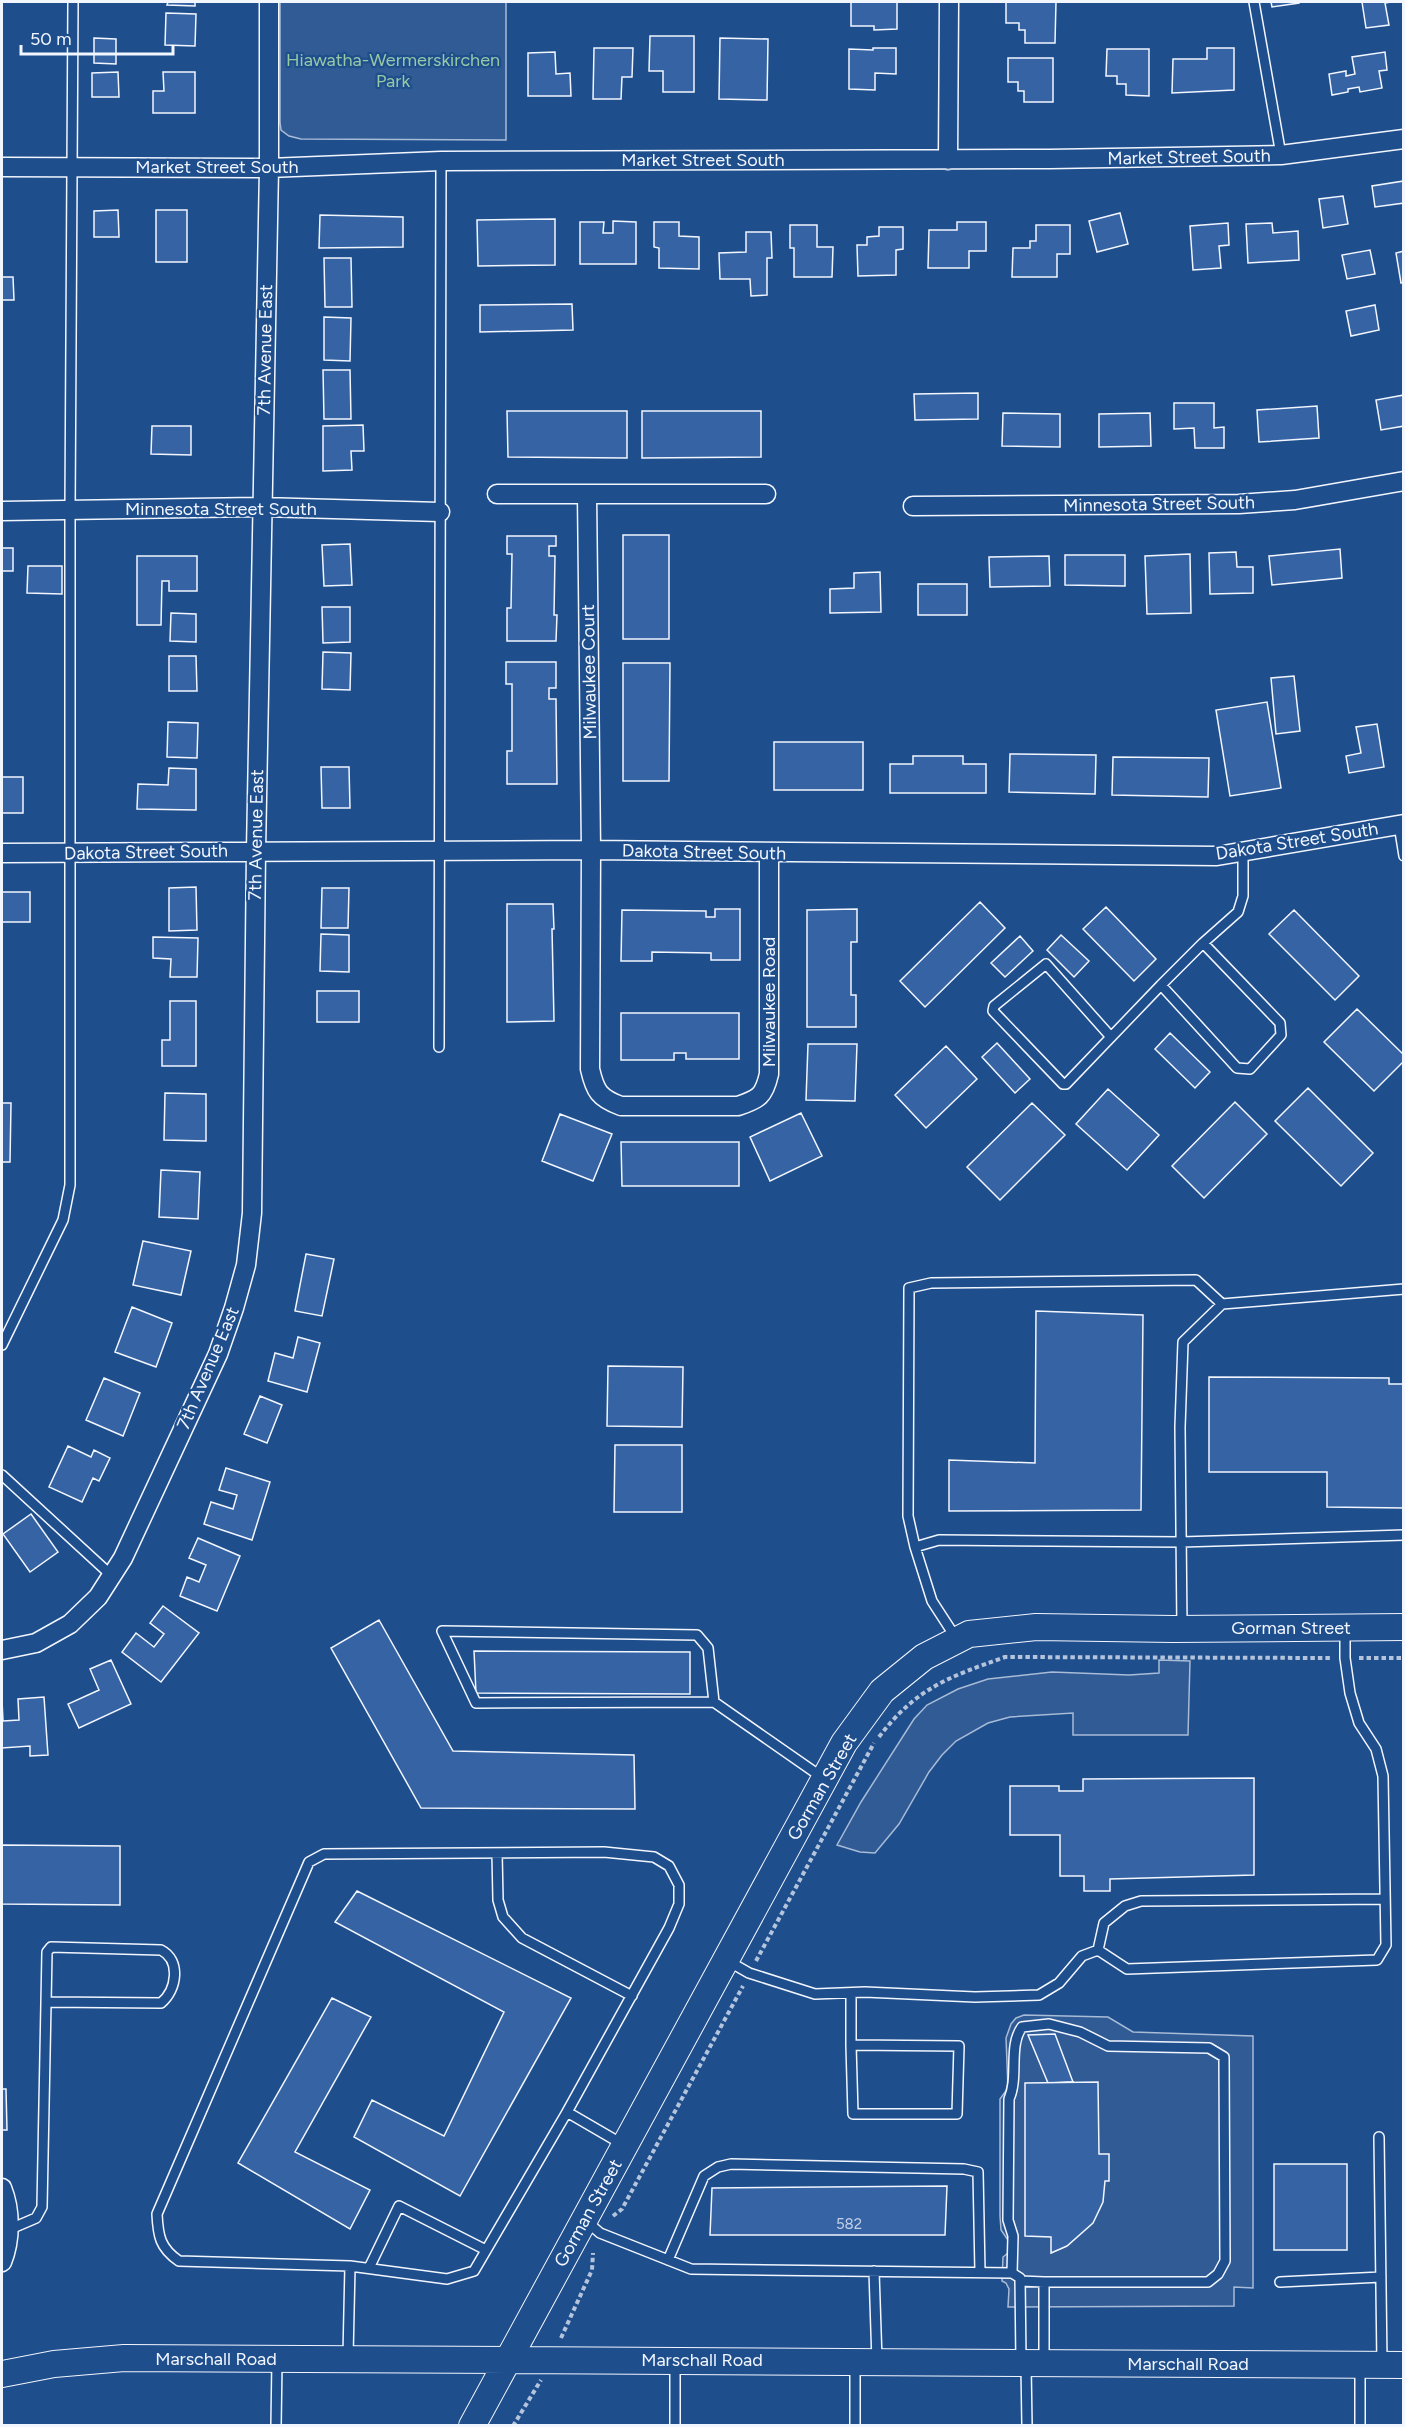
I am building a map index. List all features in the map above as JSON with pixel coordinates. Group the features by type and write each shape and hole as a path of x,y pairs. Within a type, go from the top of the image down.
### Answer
{"street":[{"name":"7th Avenue East","path":"2,1650 36,1642 70,1624 98,1597 112,1576 123,1558 218,1354 246,1265 252,1213 256,851 269,168 269,2"},
{"path":"948,160 949,2"},
{"name":"Market Street South","path":"2,167 269,168 441,161 948,160 1281,155 1404,139"},
{"name":"Minnesota Street South","path":"913,506 1239,504 1295,500 1404,481"},
{"path":"497,494 766,494"},
{"name":"Milwaukee Court","path":"587,494 591,850"},
{"name":"Minnesota Street South","path":"2,511 262,507 440,512"},
{"name":"Dakota Street South","path":"2,853 591,850 1217,856 1401,825"},
{"name":"Milwaukee Road","path":"591,850 590,1069 595,1088 607,1101 621,1106 738,1106 754,1101 765,1091 769,1074 769,853"},
{"name":"Gorman Street","path":"472,2426 508,2359 592,2226 624,2146 844,1743 882,1691 924,1657 969,1634 1036,1627 1182,1629 1404,1627"},
{"path":"2,2188 6,2200 8,2230 6,2251 2,2262"},
{"name":"Marschall Road","path":"2,2374 54,2364 124,2358 1382,2365"}],"lane":[{"path":"2,1345 63,1220 70,1185 73,2"},
{"path":"1254,2 1281,155"},
{"path":"439,1047 441,161"},
{"path":"1401,825 1404,856"},
{"path":"1111,1038 1046,964 994,1006 993,1011 1062,1084 1066,1084 1111,1038 1161,985 1203,943 1238,912 1243,896 1243,852"},
{"path":"1161,985 1237,1068 1250,1069 1281,1035 1280,1023 1203,943"},
{"path":"958,1640 932,1601 908,1516 909,1288 931,1283 1196,1280 1222,1304"},
{"path":"1182,1629 1180,1427 1183,1342 1222,1304 1404,1289"},
{"path":"2,1475 112,1576"},
{"path":"915,1547 939,1540 1181,1542 1404,1535"},
{"path":"1098,1950 1127,1969 1377,1960 1386,1945 1383,1776 1376,1749 1359,1723 1350,1693 1345,1658 1345,1628"},
{"path":"714,1702 708,1648 697,1635 442,1631 476,1703 714,1702 825,1780"},
{"path":"604,1852 654,1857 669,1866 679,1885 679,1904 669,1928 632,1996 474,2271 447,2279 350,2266 179,2260 166,2252 158,2234 157,2214 309,1862 324,1854 604,1852"},
{"path":"497,1853 498,1900 503,1917 522,1938 632,1996"},
{"path":"1098,1950 1104,1923 1125,1906 1141,1901 1385,1899"},
{"path":"8,2230 36,2218 42,2207 48,2002 47,1952 51,1947 161,1950 173,1960 174,1979 170,1996 161,2003 48,2002"},
{"path":"726,1959 749,1973 815,1994 975,1997 1039,1995 1059,1983 1082,1956 1098,1950"},
{"path":"851,1993 851,2044 853,2114 957,2114 959,2046 851,2044"},
{"path":"1012,2273 1013,2236 1008,2220 1009,2099 1014,2088 1016,2035 1022,2027 1049,2024 1080,2032 1108,2046 1209,2048 1224,2057 1225,2260 1218,2274 1208,2282 1020,2281"},
{"path":"567,2112 624,2146"},
{"path":"1360,2426 1382,2365 1379,2136"},
{"path":"668,2260 704,2176 718,2167 731,2164 964,2169 978,2172 980,2272"},
{"path":"369,2268 399,2206 486,2250"},
{"path":"592,2226 691,2269 1012,2273 1020,2278 1030,2363"},
{"path":"348,2359 350,2266"},
{"path":"855,2426 866,2362 874,2271"},
{"path":"1280,2282 1381,2277"},
{"path":"1027,2426 1030,2363 1044,2282"},
{"path":"276,2426 277,2359"},
{"path":"675,2360 675,2426"}],"path":[{"path":"513,2426 525,2404 537,2390 592,2270 592,2226 606,2222 622,2209 873,1745 897,1713 925,1691 963,1672 1005,1658 1404,1658"}],"shaded area":[{"name":"Hiawatha-Wermerskirchen Park","path":"280,2 506,2 506,140 301,139 289,136 281,130 280,122"},
{"path":"1159,1660 1190,1661 1188,1735 1073,1735 1073,1713 1010,1717 988,1723 956,1741 942,1755 929,1772 899,1824 875,1853 860,1852 837,1845 861,1802 914,1719 927,1705 958,1689 988,1679 1052,1672 1129,1675 1159,1673"},
{"path":"1024,2015 1108,2017 1133,2032 1253,2036 1253,2288 1234,2287 1234,2306 1008,2307 1009,2289 1002,2281 1003,2257 1008,2253 1008,2240 1001,2230 1000,2216 1000,2099 1008,2088 1006,2038 1011,2024 1016,2018"}],"building":[{"path":"168,2 195,2 195,6 167,5"},
{"path":"851,2 897,2 897,29 874,30 874,26 851,26"},
{"path":"1006,2 1056,2 1055,43 1025,43 1025,30 1019,30 1019,23 1006,23"},
{"path":"1271,2 1299,2 1299,3 1272,7"},
{"path":"1362,2 1391,2 1385,3 1389,25 1366,28"},
{"path":"166,13 196,14 195,46 165,45"},
{"path":"650,36 694,36 694,92 663,92 663,71 649,71"},
{"path":"94,38 116,39 116,64 94,63"},
{"path":"720,38 768,39 767,100 719,99"},
{"path":"594,48 633,48 632,77 622,77 621,99 593,99"},
{"path":"873,48 896,48 896,74 875,73 875,90 849,89 849,49 873,50"},
{"path":"1207,48 1234,48 1234,90 1172,93 1173,59 1207,59"},
{"path":"1107,49 1149,49 1149,96 1126,95 1126,84 1117,84 1117,76 1106,76"},
{"path":"555,52 556,74 570,73 571,96 528,96 528,53"},
{"path":"1385,52 1387,70 1379,71 1382,88 1360,92 1359,87 1332,95 1329,74 1346,71 1346,76 1355,74 1352,57"},
{"path":"1008,58 1053,58 1053,102 1024,102 1024,91 1018,91 1018,82 1008,82"},
{"path":"118,72 119,97 92,97 92,73"},
{"path":"163,72 195,72 195,113 153,113 153,91 164,91"},
{"path":"1404,181 1404,203 1375,207 1372,186"},
{"path":"1343,196 1348,224 1323,228 1319,199"},
{"path":"118,210 119,237 94,237 94,211"},
{"path":"156,210 187,210 187,262 156,262"},
{"path":"1120,213 1128,244 1097,252 1089,221"},
{"path":"320,215 403,217 403,247 319,248"},
{"path":"555,219 555,265 478,266 477,220"},
{"path":"613,221 636,222 636,264 580,264 580,222 604,222 603,233 613,233"},
{"path":"654,222 679,222 679,236 699,237 699,269 659,268 659,248 654,247"},
{"path":"957,222 986,222 986,251 969,251 969,268 928,268 929,230 957,230"},
{"path":"1228,223 1229,245 1219,246 1221,268 1193,270 1190,226"},
{"path":"1272,223 1273,233 1298,231 1299,260 1248,263 1246,224"},
{"path":"790,225 817,225 817,247 833,247 832,277 794,277 794,248 790,248"},
{"path":"1036,225 1070,225 1070,254 1057,254 1057,277 1012,277 1013,248 1030,248 1030,241 1036,241"},
{"path":"879,227 903,227 903,249 896,250 896,275 858,276 857,245 867,245 867,237 879,236"},
{"path":"746,232 771,232 772,258 767,258 767,295 751,296 750,279 720,279 719,253 746,252"},
{"path":"1370,250 1375,274 1347,279 1342,255"},
{"path":"1404,251 1404,282 1401,283 1396,253"},
{"path":"324,258 351,258 352,307 325,307"},
{"path":"2,277 13,277 14,300 2,300"},
{"path":"572,304 573,330 480,332 480,305"},
{"path":"1375,305 1379,330 1351,336 1346,311"},
{"path":"324,317 351,318 350,361 324,360"},
{"path":"323,370 350,370 351,419 324,419"},
{"path":"978,393 978,419 915,420 914,394"},
{"path":"1404,395 1404,426 1381,430 1376,400"},
{"path":"1174,403 1214,403 1214,428 1224,427 1224,448 1195,448 1194,428 1174,429"},
{"path":"1317,406 1319,438 1259,442 1257,410"},
{"path":"507,411 627,411 627,458 508,457"},
{"path":"642,411 761,411 761,457 642,458"},
{"path":"1003,413 1060,414 1060,447 1002,446"},
{"path":"1150,413 1151,446 1099,447 1099,414"},
{"path":"363,425 364,451 351,451 352,470 323,471 323,426"},
{"path":"152,426 191,426 191,455 151,454"},
{"path":"623,535 669,535 669,639 623,639"},
{"path":"507,536 556,536 556,546 549,546 549,556 555,556 556,641 507,641 507,608 511,608 512,554 507,554"},
{"path":"350,544 352,585 324,586 322,545"},
{"path":"2,548 13,548 13,571 2,571"},
{"path":"1340,549 1342,578 1272,585 1269,556"},
{"path":"1236,552 1237,567 1253,567 1253,593 1210,594 1209,553"},
{"path":"1190,554 1191,613 1147,614 1145,556"},
{"path":"1065,555 1125,555 1125,586 1065,585"},
{"path":"137,556 197,556 197,591 169,591 169,581 162,581 161,625 137,625"},
{"path":"1049,556 1050,586 990,587 989,557"},
{"path":"28,566 62,566 62,594 27,593"},
{"path":"880,572 881,612 830,613 830,589 854,588 854,573"},
{"path":"918,584 967,584 967,615 918,615"},
{"path":"322,607 350,607 350,642 323,643"},
{"path":"171,613 196,614 196,642 170,641"},
{"path":"323,652 351,653 350,690 322,689"},
{"path":"169,656 196,656 197,691 169,691"},
{"path":"506,662 556,662 556,688 549,688 549,699 556,699 557,784 507,784 507,751 512,751 512,684 506,684"},
{"path":"623,663 670,663 669,781 623,781"},
{"path":"1294,676 1300,731 1276,734 1271,678"},
{"path":"1267,702 1281,788 1230,796 1216,710"},
{"path":"168,722 198,723 197,758 167,757"},
{"path":"1377,724 1384,767 1349,773 1346,756 1361,753 1356,727"},
{"path":"774,742 863,742 863,790 774,790"},
{"path":"1010,754 1096,755 1095,794 1009,792"},
{"path":"913,756 963,756 963,764 986,764 986,793 890,793 890,764 913,764"},
{"path":"1113,757 1209,758 1208,797 1112,795"},
{"path":"321,767 349,767 350,808 322,808"},
{"path":"169,768 196,769 196,810 137,809 138,784 168,785"},
{"path":"2,777 23,777 23,813 2,813"},
{"path":"196,887 197,930 169,931 169,888"},
{"path":"322,888 349,888 348,928 321,928"},
{"path":"2,892 30,892 30,922 2,922"},
{"path":"980,902 1005,928 925,1007 900,981"},
{"path":"507,904 553,904 554,1021 507,1022"},
{"path":"1106,907 1156,959 1134,981 1083,929"},
{"path":"715,909 740,909 740,960 711,960 711,953 652,952 652,961 621,961 622,910 706,911 706,917 715,917"},
{"path":"857,909 857,942 851,942 851,995 856,995 856,1027 807,1027 807,910"},
{"path":"1294,910 1359,976 1335,1000 1269,934"},
{"path":"321,934 349,935 349,972 320,971"},
{"path":"1061,935 1089,961 1074,977 1047,950"},
{"path":"1020,936 1033,951 1005,977 991,963"},
{"path":"153,937 198,938 197,977 170,977 171,959 153,958"},
{"path":"317,991 359,991 359,1022 317,1022"},
{"path":"170,1001 196,1001 196,1066 162,1066 162,1040 170,1040"},
{"path":"1357,1009 1404,1055 1404,1061 1374,1091 1324,1042"},
{"path":"621,1013 739,1013 739,1059 686,1059 686,1053 674,1053 674,1060 621,1060"},
{"path":"1170,1033 1210,1072 1195,1088 1155,1049"},
{"path":"997,1043 1030,1079 1015,1093 982,1057"},
{"path":"808,1044 857,1044 855,1101 806,1100"},
{"path":"946,1046 977,1079 926,1128 895,1095"},
{"path":"1308,1088 1373,1153 1341,1186 1275,1121"},
{"path":"1108,1089 1159,1135 1127,1170 1076,1124"},
{"path":"165,1093 206,1094 206,1141 164,1140"},
{"path":"1235,1102 1267,1134 1204,1198 1172,1166"},
{"path":"2,1103 11,1103 10,1162 2,1162"},
{"path":"1032,1103 1065,1135 1000,1200 967,1167"},
{"path":"801,1113 822,1156 770,1181 750,1137"},
{"path":"560,1114 612,1134 593,1181 542,1161"},
{"path":"621,1142 739,1142 739,1186 622,1186"},
{"path":"161,1170 200,1172 198,1219 159,1217"},
{"path":"143,1241 191,1251 181,1295 133,1285"},
{"path":"306,1254 334,1259 322,1316 295,1311"},
{"path":"132,1307 172,1323 156,1367 115,1352"},
{"path":"1036,1311 1143,1315 1141,1510 949,1511 949,1460 1035,1463"},
{"path":"298,1337 320,1343 307,1392 268,1381 275,1353 293,1358"},
{"path":"608,1366 683,1367 682,1427 607,1426"},
{"path":"1209,1377 1389,1378 1389,1384 1404,1384 1404,1508 1327,1507 1327,1472 1209,1472"},
{"path":"104,1378 140,1393 123,1436 86,1420"},
{"path":"260,1396 282,1405 267,1443 244,1434"},
{"path":"615,1445 682,1445 682,1512 614,1512"},
{"path":"68,1446 91,1457 94,1450 110,1458 99,1481 93,1478 82,1502 49,1487"},
{"path":"226,1468 270,1482 252,1540 204,1524 211,1502 233,1509 237,1495 219,1490"},
{"path":"31,1514 58,1552 30,1572 3,1534"},
{"path":"198,1538 240,1556 217,1611 180,1596 187,1577 199,1582 206,1565 189,1558"},
{"path":"163,1606 199,1633 161,1682 122,1652 136,1633 154,1647 164,1634 150,1623"},
{"path":"379,1620 453,1751 634,1755 635,1809 421,1808 331,1648"},
{"path":"474,1651 690,1652 690,1694 476,1693"},
{"path":"111,1660 131,1704 79,1728 68,1704 99,1690 90,1669"},
{"path":"44,1697 48,1755 30,1756 30,1746 2,1748 2,1700 3,1721 19,1720 18,1699"},
{"path":"1254,1778 1254,1875 1110,1879 1110,1891 1084,1891 1084,1876 1060,1876 1060,1835 1010,1835 1010,1786 1059,1786 1059,1791 1083,1791 1083,1779"},
{"path":"2,1845 120,1846 120,1905 2,1904"},
{"path":"357,1891 571,1998 460,2196 354,2137 372,2100 444,2136 504,2012 335,1922"},
{"path":"332,1998 371,2017 295,2152 370,2190 350,2229 238,2163"},
{"path":"1055,2034 1073,2082 1048,2083 1028,2035"},
{"path":"1098,2082 1099,2154 1109,2154 1109,2181 1105,2181 1103,2202 1093,2223 1067,2246 1051,2253 1051,2237 1025,2236 1025,2083"},
{"path":"2,2089 6,2089 7,2130 2,2130"},
{"path":"1274,2164 1347,2164 1347,2250 1274,2250"},
{"path":"947,2186 945,2235 710,2235 712,2188"}]}
